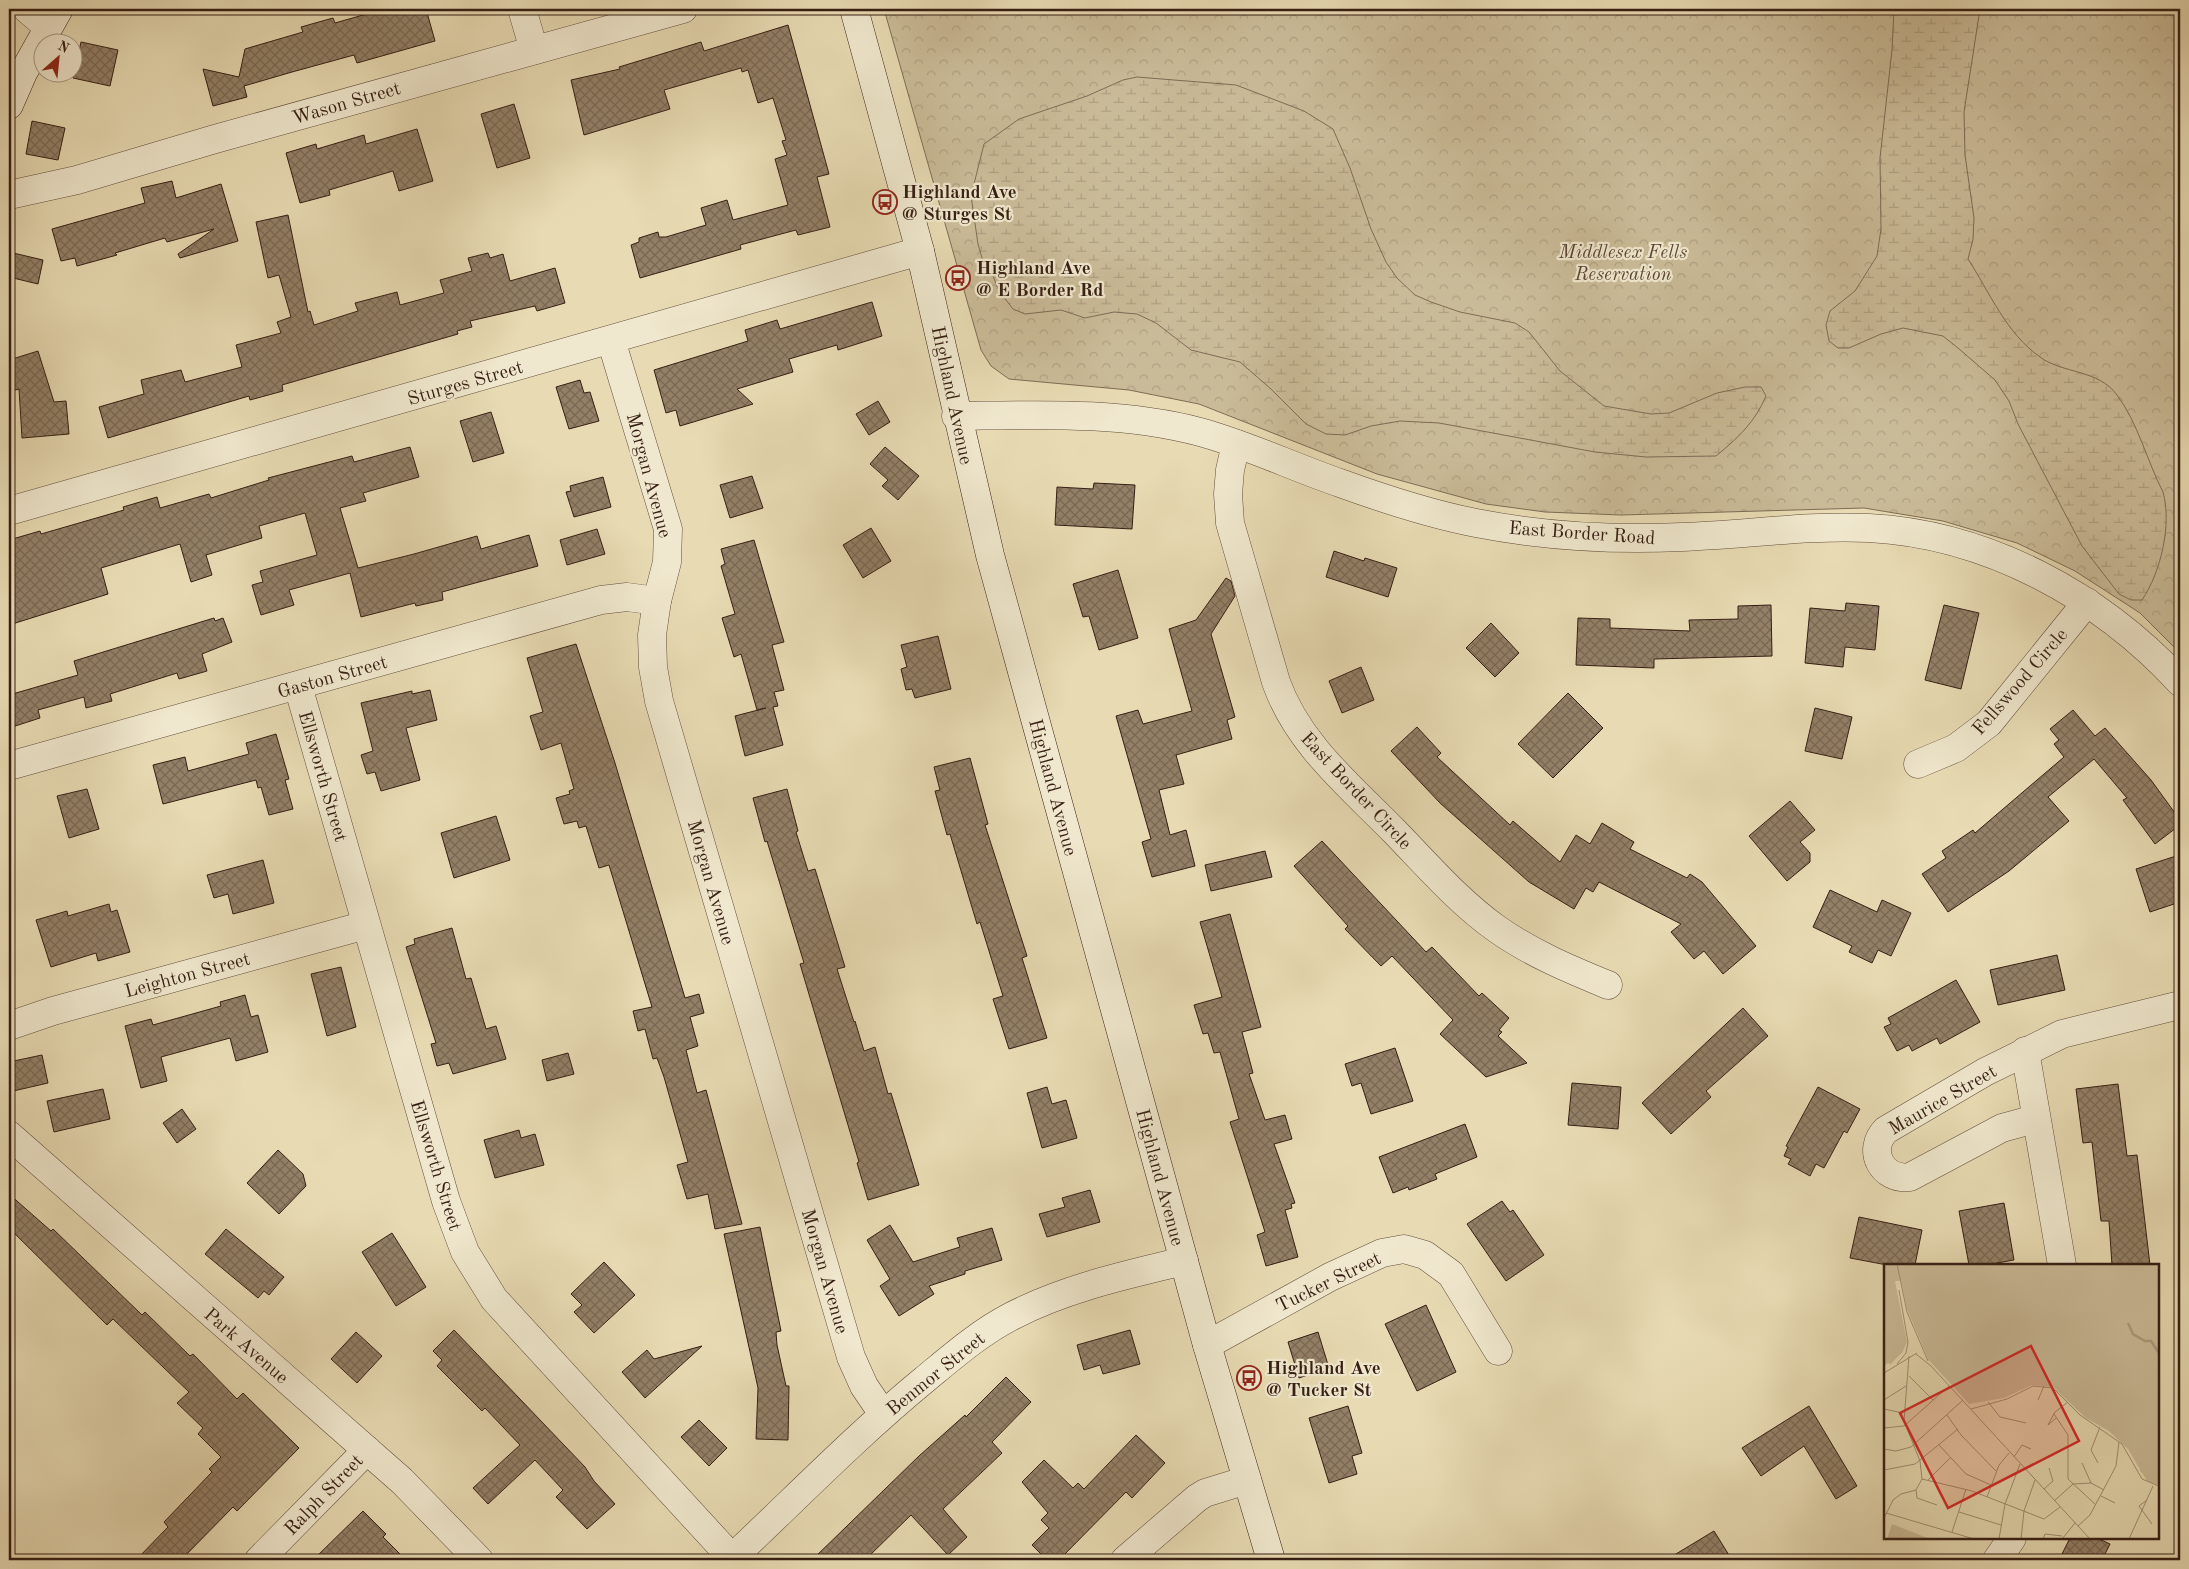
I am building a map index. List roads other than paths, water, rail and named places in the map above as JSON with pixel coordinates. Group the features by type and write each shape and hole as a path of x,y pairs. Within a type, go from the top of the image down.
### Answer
{"street":[{"path":"9,105 22,73 54,18 27,9"},
{"path":"522,9 534,50"},
{"name":"Wason Street","path":"9,194 76,180 683,9"},
{"name":"Highland Avenue","path":"854,9 920,251 956,416 990,555 1207,1345 1271,1560"},
{"name":"Sturges Street","path":"9,511 920,251"},
{"name":"Morgan Avenue","path":"611,340 668,529 667,562 657,601 652,651 658,701 851,1357 864,1386 883,1414"},
{"name":"East Border Road","path":"956,416 1096,415 1162,424 1201,432 1385,499 1444,516 1519,530 1561,534 1680,538 1838,528 1906,532 1975,550 2017,564 2087,602 2124,628 2158,658 2180,682"},
{"name":"East Border Circle","path":"1236,444 1230,470 1228,494 1230,523 1276,682 1286,706 1299,729 1321,756 1420,858 1460,898 1496,928 1527,949 1608,985"},
{"name":"Gaston Street","path":"9,766 601,600 627,597 657,601"},
{"name":"Fellswood Circle","path":"1918,764 1956,748 1989,723 2087,602"},
{"name":"Ellsworth Street","path":"298,686 448,1210 465,1252 478,1276 494,1299 731,1559"},
{"name":"Leighton Street","path":"9,1026 53,1011 366,925"},
{"name":"Maurice Street","path":"2035,1119 2002,1128 1910,1177 1899,1177 1888,1173 1879,1163 1876,1155 1878,1141 1888,1128 2025,1051 2079,1028 2180,1005"},
{"path":"2025,1051 2035,1119 2062,1264"},
{"name":"Park Avenue","path":"9,1135 367,1450 435,1514 479,1560"},
{"name":"Tucker Street","path":"1207,1345 1330,1277 1382,1253 1404,1250 1425,1255 1451,1274 1467,1297 1498,1351"},
{"name":"Benmor Street","path":"731,1559 883,1414 962,1348 1012,1316 1076,1290 1184,1261"},
{"name":"Ralph Street","path":"259,1560 367,1450"},
{"path":"1126,1560 1197,1498 1205,1493 1247,1480"},
{"path":"1997,1560 2011,1539"}],"place":[{"name":"Highland Ave @ Sturges St","path":"885,202"},
{"name":"Highland Ave @ E Border Rd","path":"958,278"},
{"name":"Highland Ave @ Tucker St","path":"1249,1378"}],"park label":[{"name":"Middlesex Fells Reservation","path":"1623,262"}]}
